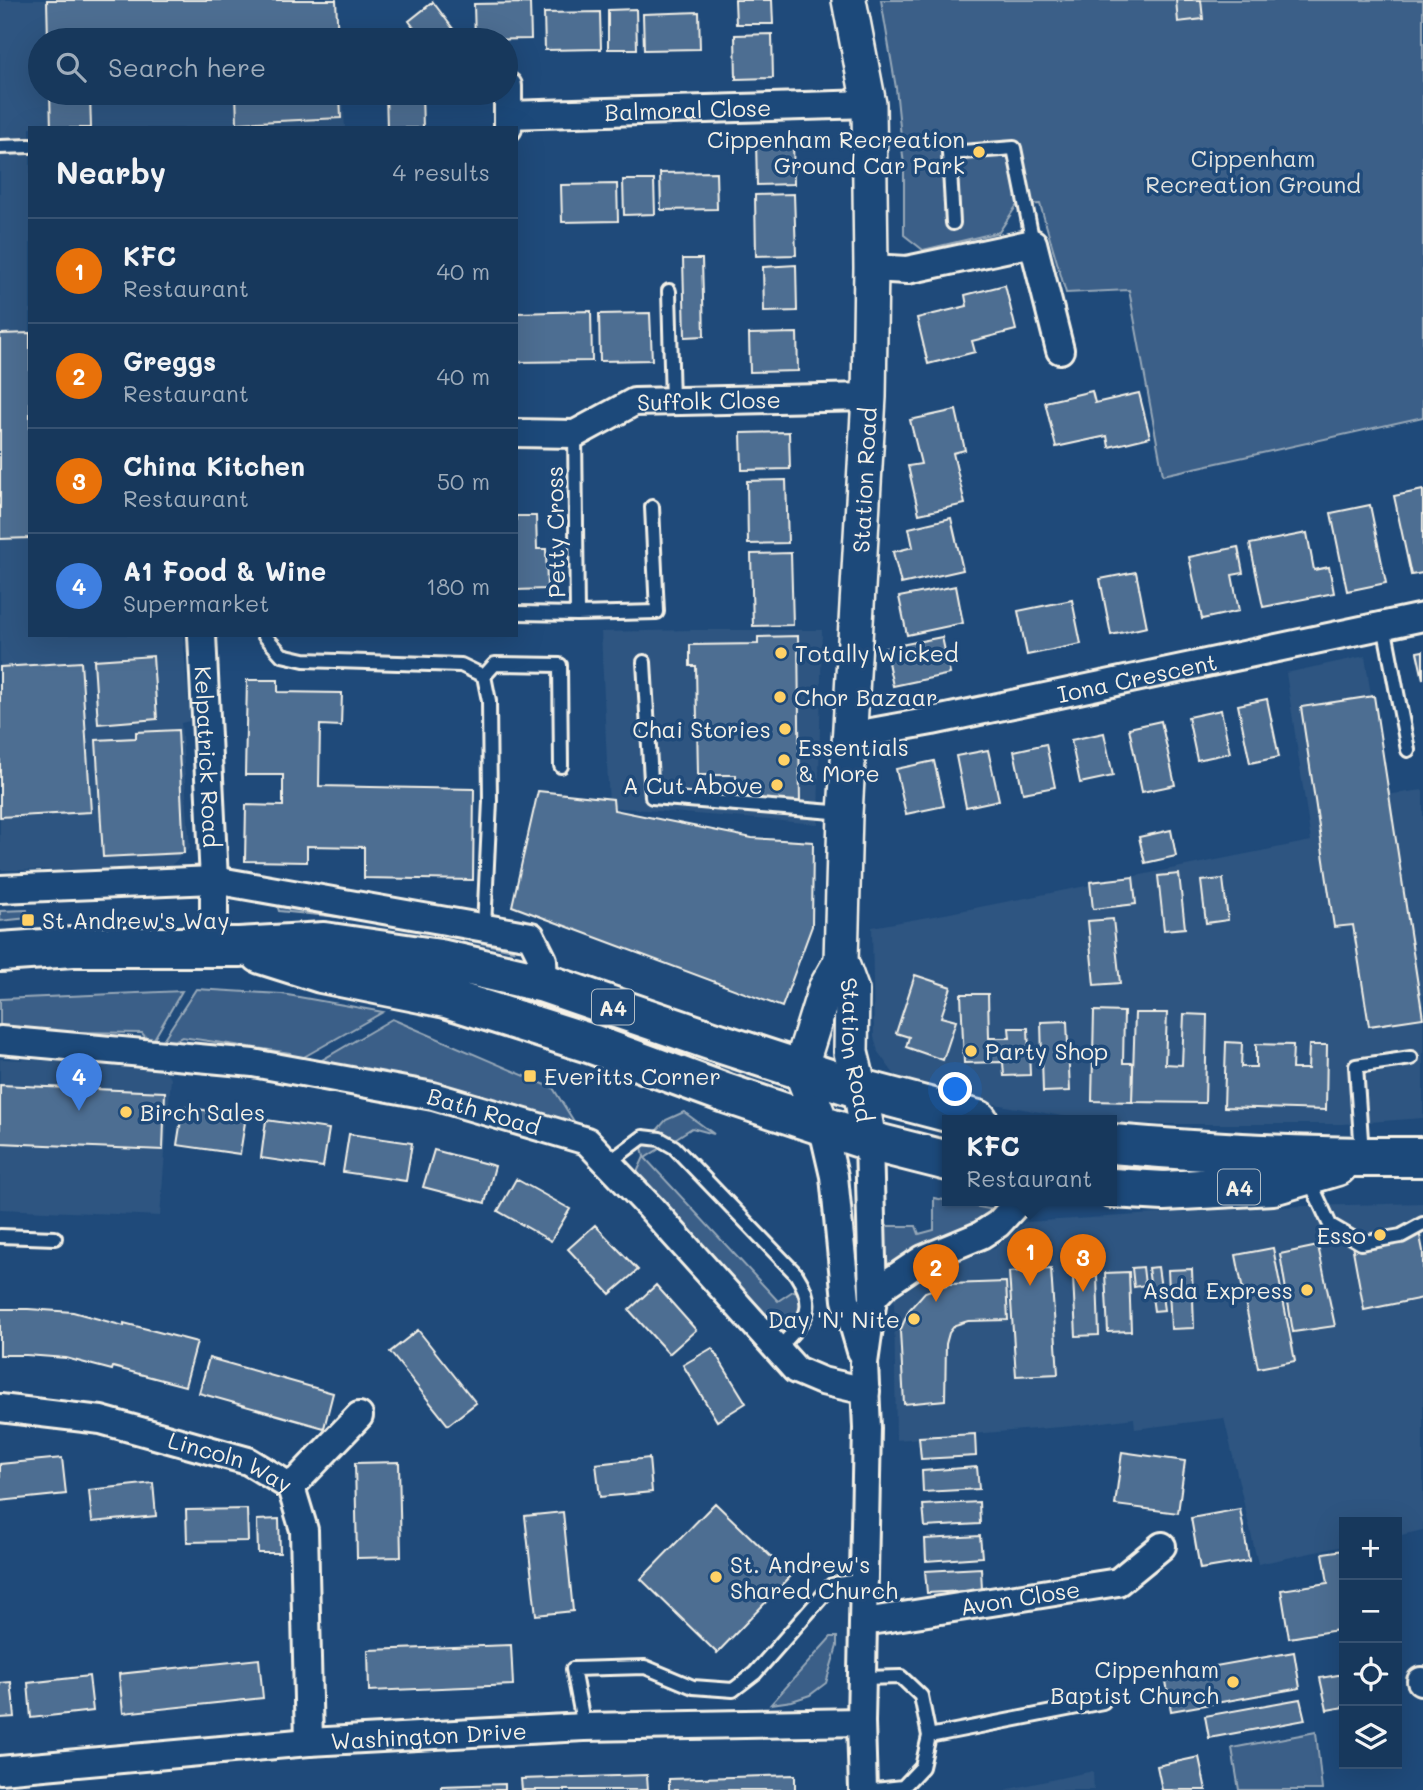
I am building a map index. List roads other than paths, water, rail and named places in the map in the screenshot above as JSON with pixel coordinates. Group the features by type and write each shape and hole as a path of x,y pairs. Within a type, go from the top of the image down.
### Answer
{"main road":[{"name":"A4","path":"0,952 73,947 227,947 324,942 440,959 544,983 710,1041 860,1089 959,1115"},
{"name":"A4","path":"227,947 321,973 446,998 592,1044 725,1093 869,1141 942,1159"},
{"name":"A4","path":"1117,1144 1362,1158 1423,1157"},
{"name":"A4","path":"1117,1188 1164,1191 1273,1185 1362,1158"}],"street":[{"name":"Station Road","path":"849,0 869,104 871,268 869,397 845,814 841,961 852,991 851,1052 869,1141"},
{"name":"Balmoral Close","path":"508,121 869,104"},
{"path":"871,268 907,270 1032,243 1060,350"},
{"name":"Suffolk Close","path":"518,433 575,434 634,402 869,397"},
{"name":"Iona Crescent","path":"849,736 932,721 1423,617"},
{"name":"Kelpatrick Road","path":"202,637 214,880 227,947"},
{"path":"0,889 214,880 531,936 544,960 544,983"},
{"name":"Station Road","path":"822,1124 800,1069 825,989 841,961"},
{"name":"Bath Road","path":"0,1040 253,1063 433,1096 587,1141 796,1370 822,1381 866,1391"},
{"path":"822,1124 834,1176 846,1300 864,1363 866,1391 861,1722 863,1790"},
{"path":"864,1363 873,1298 869,1141"},
{"path":"873,1298 886,1284 923,1259 981,1235 998,1224 1014,1206"},
{"name":"Lincoln Way","path":"0,1408 101,1420 248,1461 291,1488 304,1530 309,1742"},
{"path":"291,1488 359,1416"},
{"name":"Avon Close","path":"864,1622 1118,1582 1162,1546"},
{"name":"Washington Drive","path":"0,1770 309,1742 584,1727 861,1722"}],"lane":[{"path":"0,147 28,146"},
{"path":"953,223 949,153 1014,148 1032,243"},
{"path":"669,291 672,402"},
{"name":"Petty Cross","path":"575,434 577,614 657,612 652,507"},
{"path":"518,613 577,614"},
{"path":"1384,625 1408,750"},
{"path":"266,637 282,655 304,660 461,665 484,676"},
{"path":"645,662 652,797 845,814"},
{"path":"484,676 495,664 560,665 561,766"},
{"path":"484,676 489,701 490,801 484,927"},
{"path":"1362,1158 1356,1066 1411,1058"},
{"path":"608,1163 643,1137 660,1139 674,1147 796,1274 809,1303 806,1318 778,1349"},
{"path":"1307,1175 1330,1225 1361,1242 1401,1236 1423,1224"},
{"path":"0,1236 55,1238"},
{"path":"584,1727 573,1670 645,1667 693,1687 733,1690 755,1673 832,1585 864,1580"},
{"path":"862,1678 901,1677 921,1696 929,1736 922,1767 903,1787 876,1790"},
{"path":"929,1736 1103,1702"}],"place":[{"name":"Cippenham Recreation Ground Car Park","path":"979,152"},
{"name":"Totally Wicked","path":"781,653"},
{"name":"Chor Bazaar","path":"780,697"},
{"name":"Chai Stories","path":"785,729"},
{"name":"Essentials & More","path":"784,760"},
{"name":"A Cut Above","path":"777,785"},
{"name":"St Andrew's Way","path":"28,920"},
{"name":"Party Shop","path":"971,1051"},
{"name":"Everitts Corner","path":"530,1076"},
{"name":"A1 Food & Wine","path":"79,1111"},
{"name":"Birch Sales","path":"126,1112"},
{"name":"Esso","path":"1380,1235"},
{"name":"KFC","path":"1030,1286"},
{"name":"Asda Express","path":"1307,1290"},
{"name":"China Kitchen","path":"1083,1292"},
{"name":"Greggs","path":"936,1302"},
{"name":"Day 'N' Nite","path":"914,1319"},
{"name":"St. Andrew's Shared Church","path":"716,1577"},
{"name":"Cippenham Baptist Church","path":"1233,1682"}],"park label":[{"name":"Cippenham Recreation Ground","path":"1253,171"}]}
